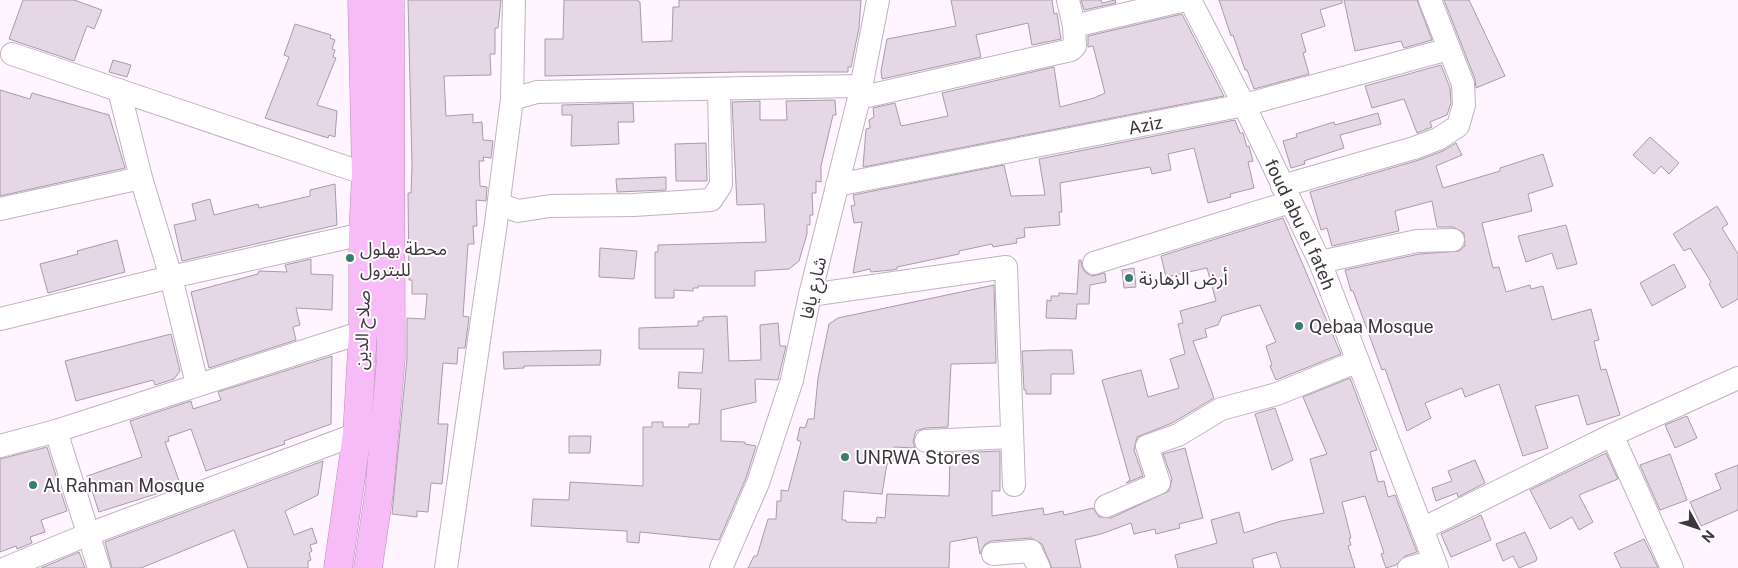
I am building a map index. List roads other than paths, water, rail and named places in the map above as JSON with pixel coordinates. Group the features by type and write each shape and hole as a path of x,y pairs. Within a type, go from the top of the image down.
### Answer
{"highway":[{"name":"صلاح الدين","path":"338,568 357,434 363,332 363,234 366,174 362,0"},
{"name":"صلاح الدين","path":"368,568 379,493 391,358 390,0"}],"street":[{"path":"446,568 499,204 512,99 514,0"},
{"name":"شارع يافا","path":"722,568 758,483 789,390 810,295 860,92 878,0"},
{"path":"512,99 537,92 719,90 860,92 1071,50 1075,46 1074,26 1068,0"},
{"path":"1074,26 1185,0"},
{"name":"foud abu el fateh","path":"1190,0 1244,105 1320,262 1435,565"},
{"path":"1094,263 1414,148 1452,132 1462,118 1465,95 1463,84 1430,0"},
{"name":"Aziz","path":"837,185 1244,105 1449,49"},
{"path":"12,54 366,174"},
{"path":"118,90 141,178 171,277 197,384"},
{"path":"499,204 518,211 550,206 634,205 711,200 721,185 719,90"},
{"path":"0,209 141,178"},
{"path":"0,319 171,277 363,234"},
{"path":"1320,262 1417,241 1453,240"},
{"path":"810,295 1006,267 1014,485"},
{"path":"0,446 56,431 363,332"},
{"path":"1106,506 1158,484 1147,446 1178,435 1221,409 1277,394 1358,360"},
{"path":"1422,529 1612,435 1738,378"},
{"path":"56,431 99,568"},
{"path":"6,568 89,534 357,434"},
{"path":"1612,435 1672,568"},
{"path":"926,441 1012,437"},
{"path":"993,554 1031,551 1039,568"},
{"path":"1409,568 1435,565"}],"place":[{"name":"محطة بهلول للبترول","path":"350,258"},
{"name":"أرض الزهارنة","path":"1129,278"},
{"name":"Qebaa Mosque","path":"1299,326"},
{"name":"UNRWA Stores","path":"845,457"},
{"name":"Al Rahman Mosque","path":"33,485"}]}
